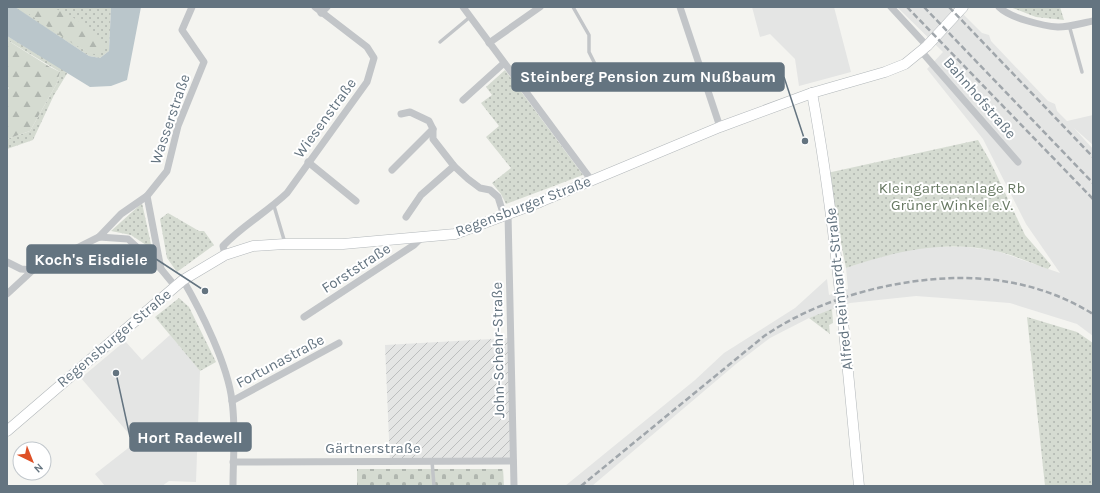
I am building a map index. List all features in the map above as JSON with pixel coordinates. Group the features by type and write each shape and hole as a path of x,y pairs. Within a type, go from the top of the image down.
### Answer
{"main road":[{"name":"Regensburger Straße","path":"7,431 179,283 225,255 252,246 285,244 343,244 455,234 592,181 720,127 812,92 885,72 905,64 924,48 963,7"},
{"name":"Alfred-Reinhardt-Straße","path":"812,92 824,159 829,198 859,486"}],"street":[{"name":"Wasserstraße","path":"147,196 167,171 178,126 204,62 182,30 192,7"},
{"path":"314,7 321,13 327,7"},
{"path":"463,7 592,181"},
{"path":"489,43 540,7"},
{"path":"680,7 720,127"},
{"name":"Bahnhofstraße","path":"891,7 1018,162"},
{"path":"999,7 1009,15 1050,26 1069,25 1093,21"},
{"name":"Wiesenstraße","path":"225,255 223,246 235,234 274,206 287,193 367,82 374,58 367,47 321,13"},
{"path":"463,100 504,63"},
{"path":"392,170 433,129 429,121 410,112 401,114"},
{"name":"John-Schehr-Straße","path":"433,129 433,139 454,166 480,188 490,190 498,197 506,215 514,486"},
{"path":"308,162 356,201"},
{"path":"406,217 421,195 454,166"},
{"path":"7,294 33,270 99,237 121,214 147,196 161,269"},
{"path":"99,237 128,239 179,283 218,352 232,401 232,486"},
{"name":"Forststraße","path":"304,317 414,245 421,238"},
{"path":"7,262 21,270 33,270"},
{"name":"Fortunastraße","path":"232,401 339,344"},
{"name":"Gärtnerstraße","path":"233,462 514,461"}],"lane":[{"path":"573,7 589,36 589,52 596,66"},
{"path":"440,42 470,17"},
{"path":"1069,25 1082,72"},
{"path":"274,206 285,244"},
{"path":"432,461 434,486"}],"shaded area":[{"path":"7,7 15,7 89,56 100,58 109,51 111,7 141,7 127,80 111,86 90,87 7,36"},
{"path":"752,7 834,7 851,72 799,86 795,59 770,34 760,37"},
{"path":"897,7 956,7 982,33 989,35 991,41 1048,101 1055,104 1057,111 1067,121 1093,115 1093,145 1074,128 1093,149 1093,336 1077,324 1010,303 916,296 850,303 809,318 770,338 736,364 592,486 565,486 695,380 724,353 795,308 827,279 829,295 848,289 846,268 891,253 919,247 967,247 997,251 1060,273 1026,224 983,139 927,69 943,52"},
{"path":"170,335 200,371 196,482 169,481 162,486 105,486 95,474 136,442 81,378 125,341 142,360"},
{"path":"511,338 513,461 390,462 385,345"}],"green space":[{"path":"46,6 73,17 98,35 106,47 101,53 96,54 81,48 23,10 24,7"},
{"path":"14,7 24,7 24,10 83,49 95,54 64,14 49,7 111,7 109,51 100,58 89,56"},
{"path":"1010,7 1060,7 1064,20 1036,17"},
{"path":"7,36 68,72 54,95 33,140 7,149 7,139 30,131 57,83 60,72 7,40"},
{"path":"7,40 60,72 57,83 30,131 7,139 7,90 9,88 7,86"},
{"path":"505,70 583,175 506,204 501,194 492,183 511,168 486,137 499,126 481,103 492,95 486,87"},
{"name":"Kleingartenanlage Rb Grüner Winkel e.V.","path":"978,140 990,161 1025,235 1051,265 1048,269 996,251 957,247 938,247 902,252 846,268 827,173"},
{"path":"142,203 152,249 131,235 111,231"},
{"path":"168,213 199,231 204,231 214,245 177,272 167,258 160,219"},
{"path":"179,298 189,307 216,362 200,371 155,317"},
{"path":"832,309 833,323 829,325 830,334 809,318"},
{"path":"1027,317 1077,332 1093,343 1093,486 1045,486"},
{"path":"357,469 503,469 504,486 357,486"}],"railway":[{"path":"907,7 1093,199"},
{"path":"924,7 1093,183"},
{"path":"949,7 1093,157"},
{"path":"581,486 763,337 788,321 817,307 848,296 881,287 914,281 947,278 978,278 1019,284 1041,290 1063,298 1093,314"}],"place":[{"name":"Steinberg Pension zum Nußbaum","path":"805,141"},
{"name":"Koch's Eisdiele","path":"205,291"},
{"name":"Hort Radewell","path":"116,373"}]}
